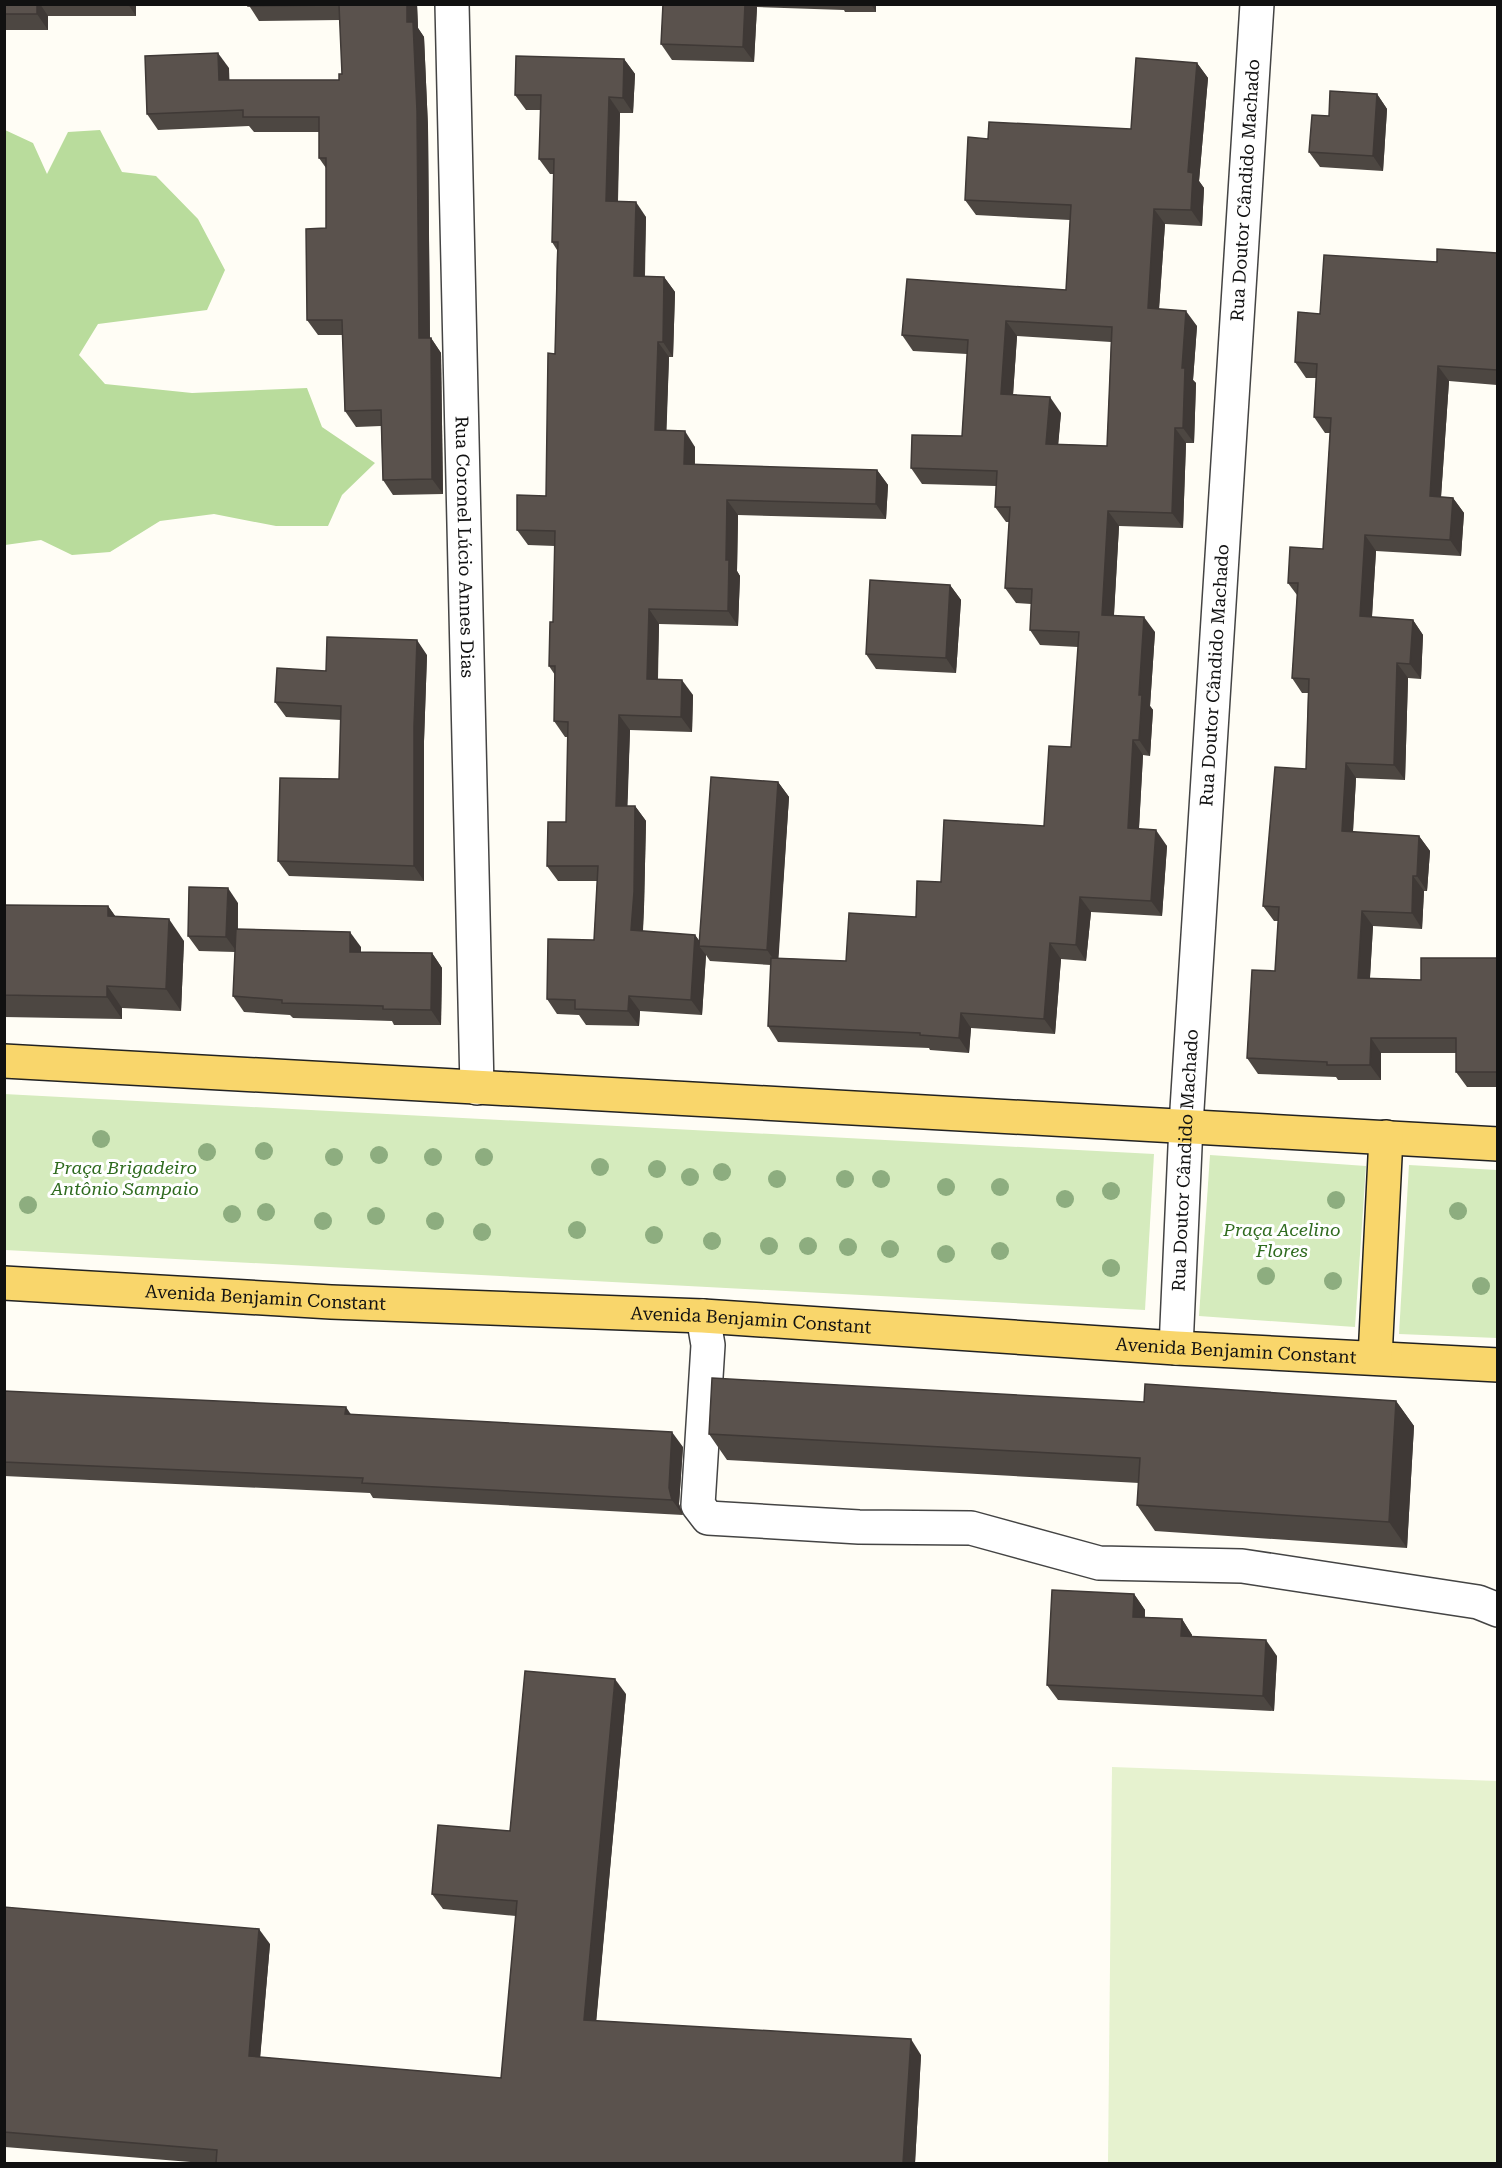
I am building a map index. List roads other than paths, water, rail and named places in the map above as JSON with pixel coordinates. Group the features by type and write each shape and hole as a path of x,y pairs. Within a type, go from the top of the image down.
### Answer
{"main road":[{"path":"4,1061 1497,1144"},
{"path":"1375,1358 1386,1137"},
{"name":"Avenida Benjamin Constant","path":"4,1283 332,1302 703,1316 1176,1348 1497,1365"}],"street":[{"name":"Rua Coronel Lúcio Annes Dias","path":"452,4 477,1088"},
{"name":"Rua Doutor Cândido Machado","path":"1176,1348 1186,1125 1257,4"},
{"path":"703,1316 708,1345 698,1505 708,1518 859,1527 971,1528 1100,1563 1242,1566 1478,1602 1497,1610"}],"park label":[{"name":"Praça Brigadeiro Antônio Sampaio","path":"125,1178"},
{"name":"Praça Acelino Flores","path":"1282,1240"}]}
